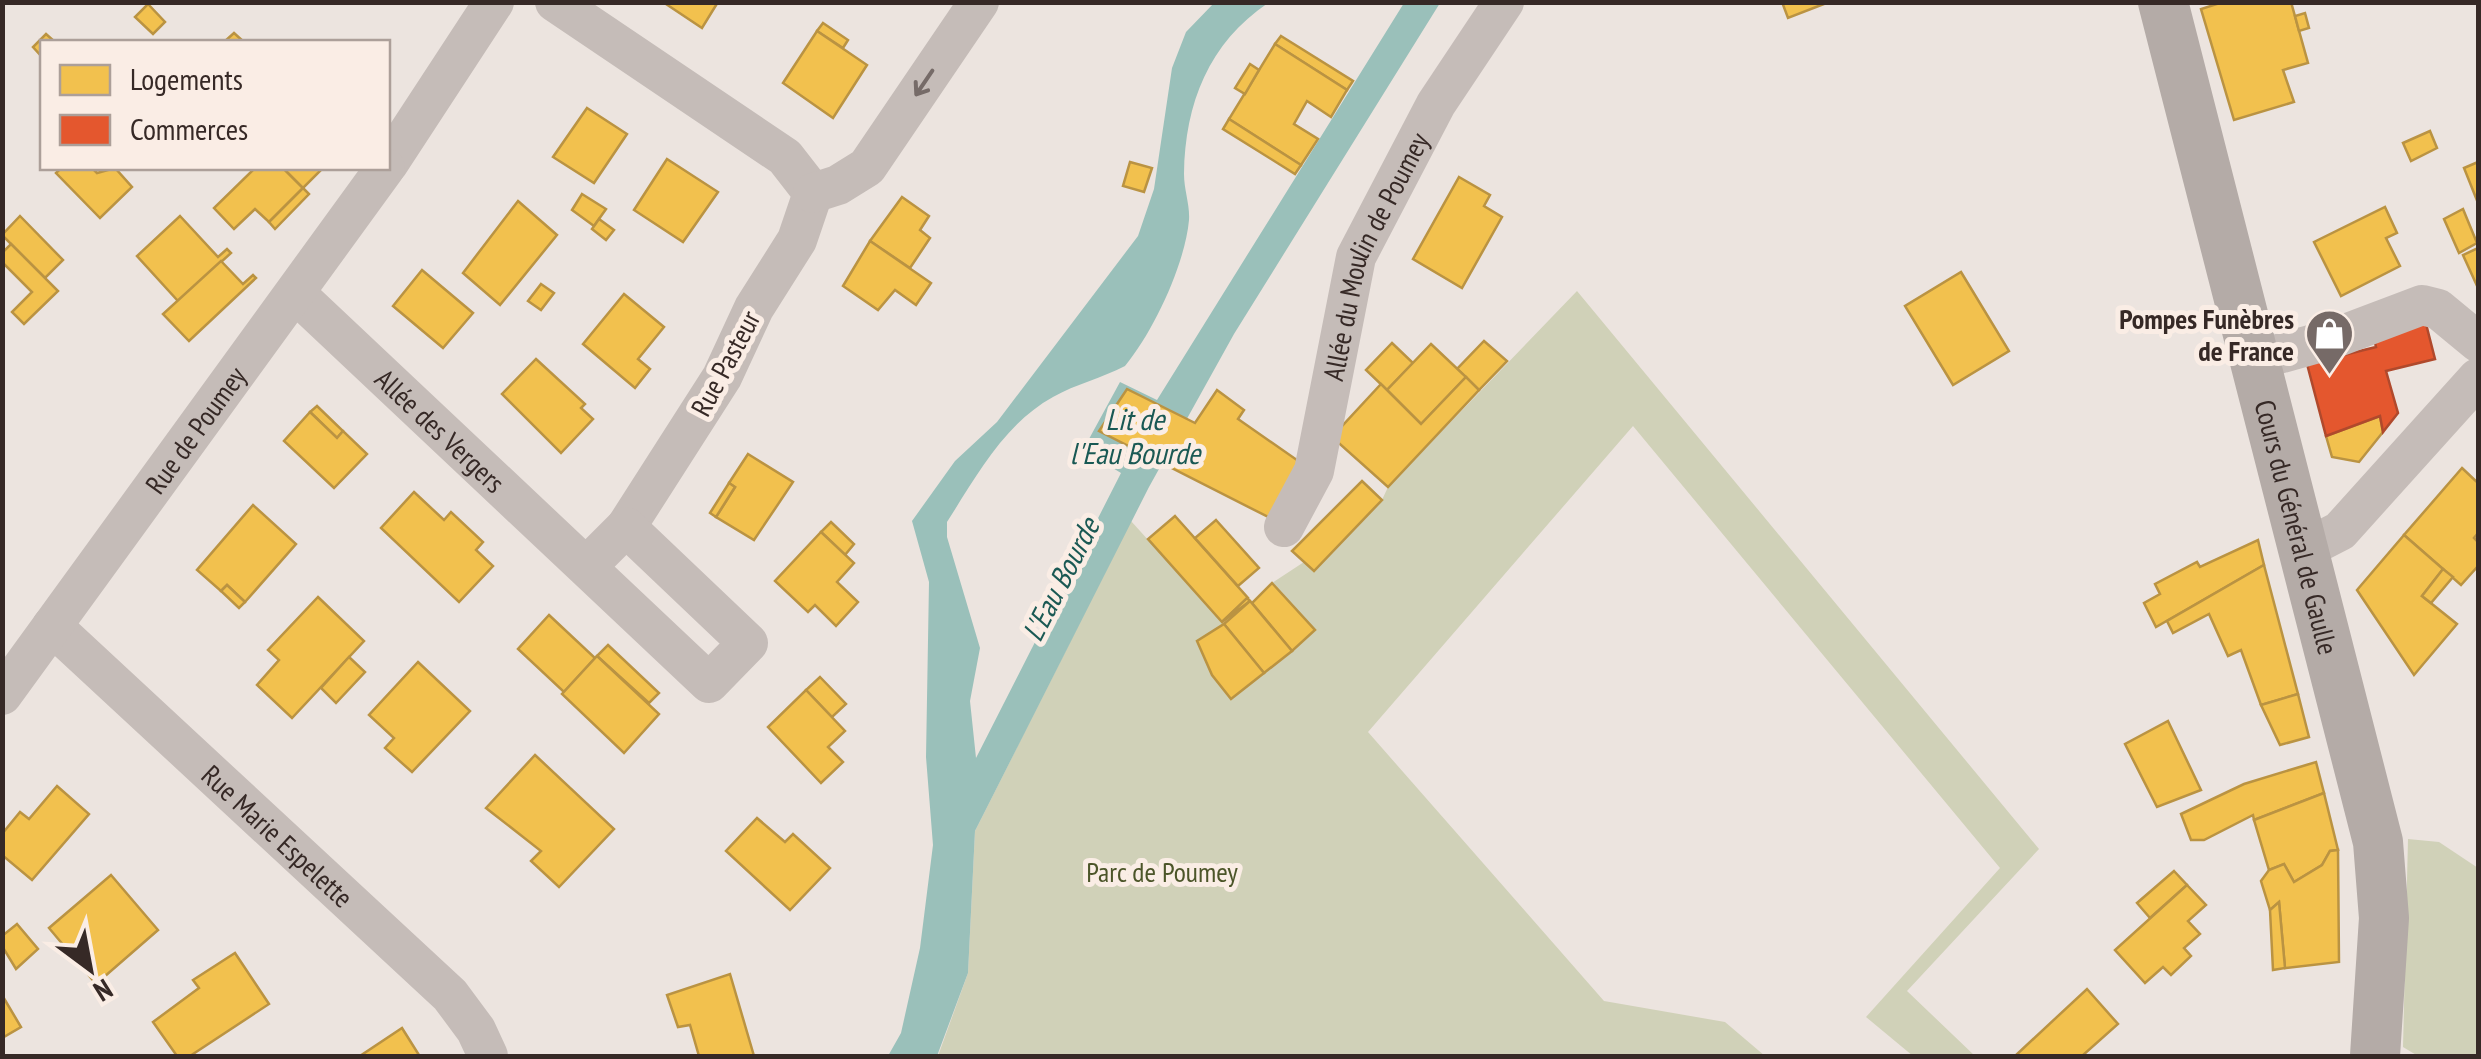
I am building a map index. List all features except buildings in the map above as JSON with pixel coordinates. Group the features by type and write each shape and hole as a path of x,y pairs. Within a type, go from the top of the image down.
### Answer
{"main road":[{"name":"Cours du Général de Gaulle","path":"2163,2 2378,842 2384,918 2374,1056"}],"street":[{"name":"Rue de Poumey","path":"390,160 494,2"},
{"path":"555,2 786,158 812,193 838,185 867,166 979,2"},
{"name":"Allée du Moulin de Poumey","path":"1284,527 1314,471 1356,257 1436,104 1504,2"},
{"name":"Rue de Poumey","path":"2,694 383,170"},
{"name":"Rue Pasteur","path":"626,526 722,378 754,308 797,240 812,193"},
{"name":"Allée des Vergers","path":"295,294 710,684 748,643 626,526"},
{"path":"2256,360 2332,340 2422,304 2438,309 2478,342"},
{"path":"2305,549 2340,531 2478,378"},
{"path":"586,566 626,526"},
{"name":"Rue Marie Espelette","path":"52,626 450,996 476,1030 488,1056"}],"green space":[{"name":"Parc de Poumey","path":"1577,291 2039,849 1907,991 1975,1056 1913,1056 1866,1017 2000,868 1633,426 1368,732 1604,1001 1725,1022 1765,1056 938,1056 968,973 975,831 1131,521 1224,624 1198,641 1212,675 1232,699 1315,630 1272,583 1304,562 1314,571 1382,500 1388,487"},
{"path":"2408,839 2439,842 2478,868 2478,1056 2418,1056 2403,1047"}],"water":[{"name":"Lit de l'Eau Bourde","path":"1214,3 1268,3 1230,37 1195,99 1185,148 1189,214 1186,237 1175,276 1157,316 1125,366 1053,397 1020,422 992,453 947,522 947,537 980,648 970,701 976,758 1121,473 1083,450 1120,382 1157,400 1404,3 1440,3 1234,334 1149,487 975,831 968,973 937,1056 888,1056 901,1033 920,948 933,845 926,757 929,582 912,521 955,461 997,422 1138,236 1154,189 1172,68 1186,32"}],"place":[{"name":"Pompes Funèbres de France","path":"2329,376"}],"water label":[{"name":"L'Eau Bourde","path":"1060,579"}]}
